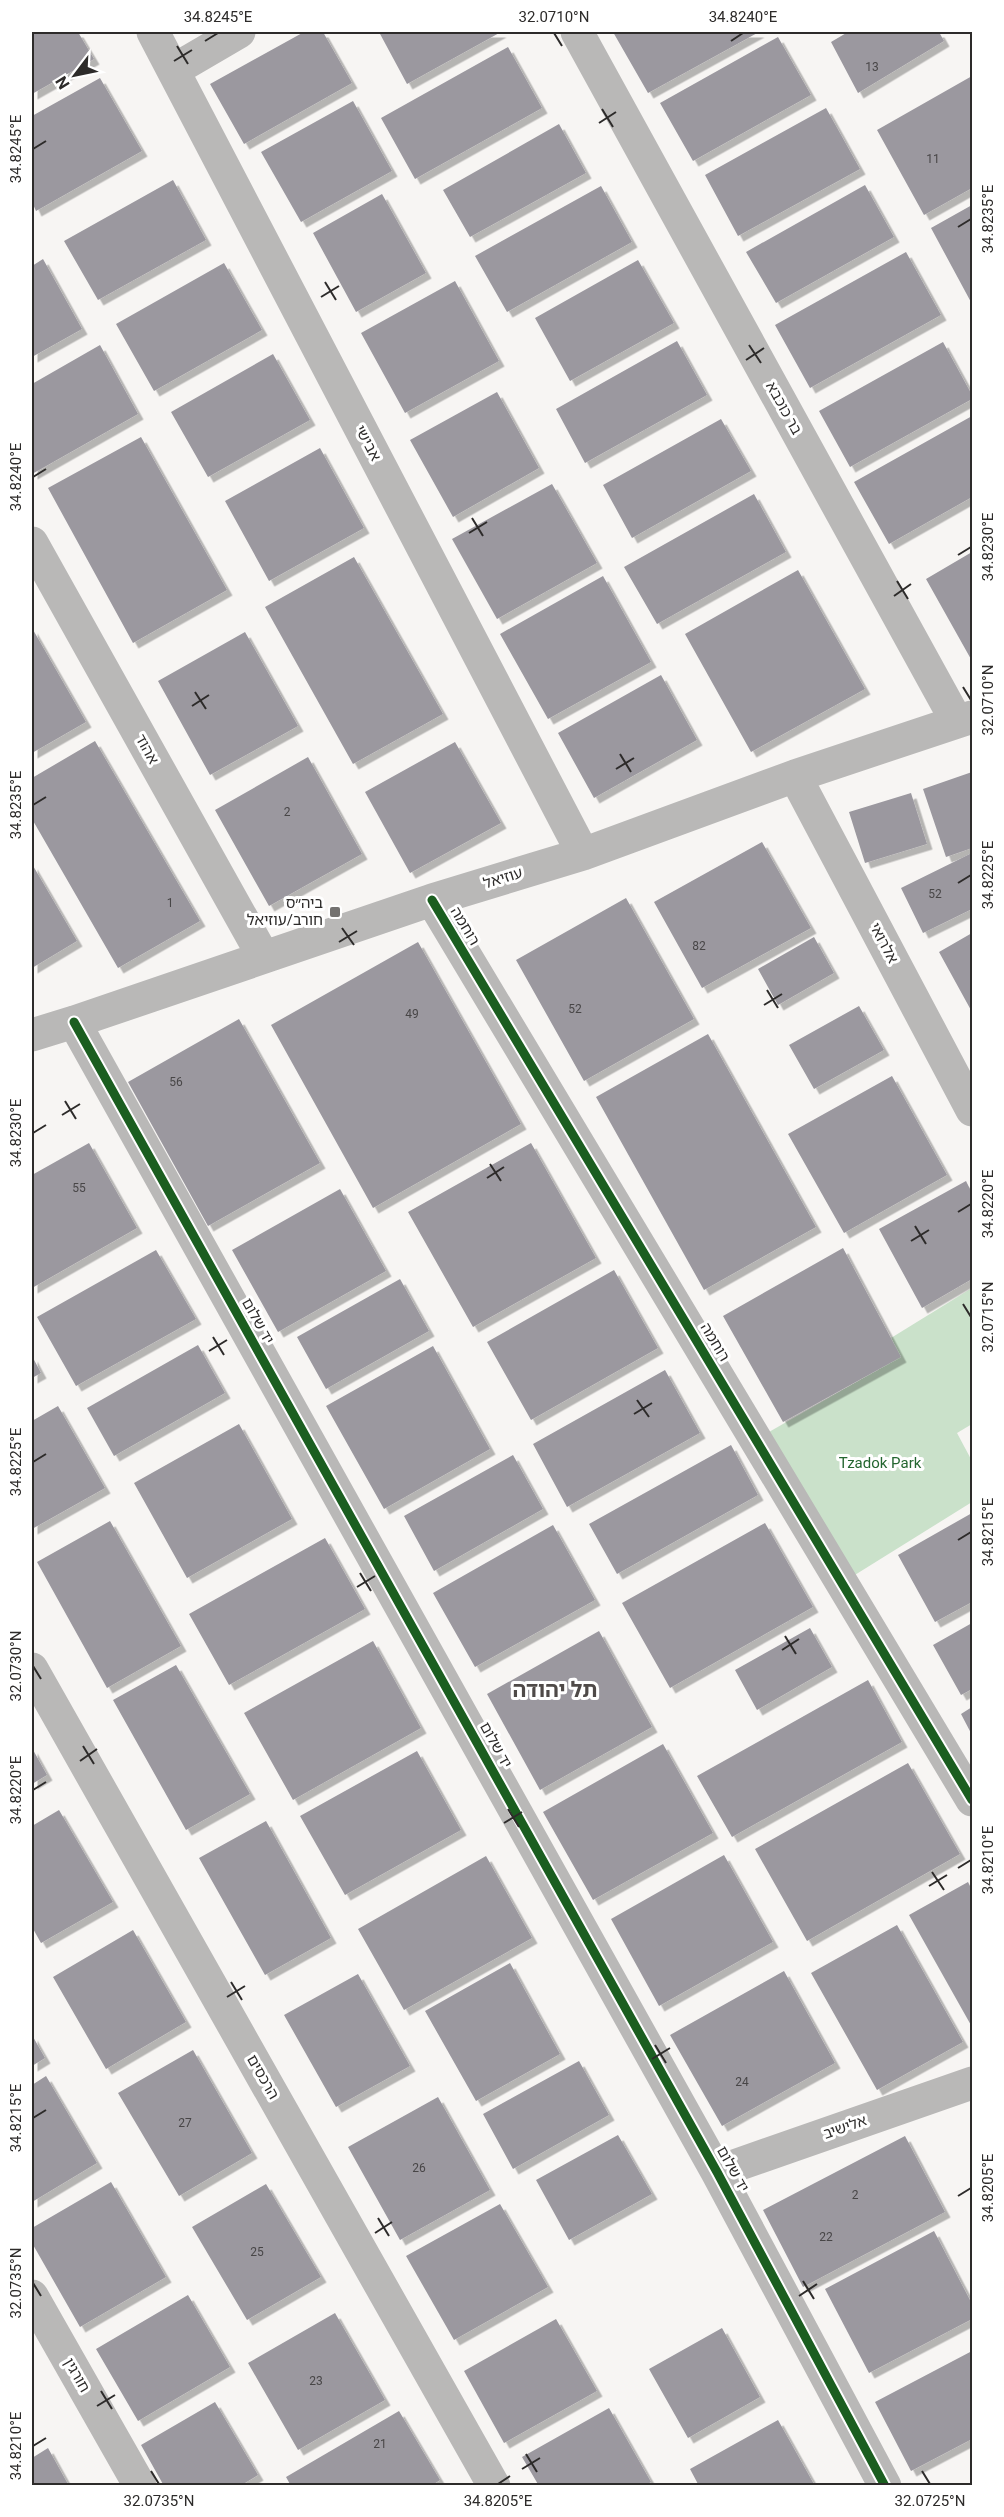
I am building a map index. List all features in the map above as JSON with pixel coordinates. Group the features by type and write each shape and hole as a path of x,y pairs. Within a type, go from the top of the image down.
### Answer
{"street":[{"name":"אבישי","path":"153,32 583,854"},
{"path":"174,70 239,32"},
{"name":"בר כוכבא","path":"577,32 965,719"},
{"name":"אהוד","path":"32,543 263,956"},
{"name":"עוזיאל","path":"32,1035 432,900 583,854 795,776 965,719"},
{"name":"אלרואי","path":"795,776 972,1110"},
{"name":"רוחמה","path":"432,900 972,1800"},
{"name":"יד שלום","path":"74,1022 717,2172 885,2486"},
{"name":"הרכסים","path":"32,1669 494,2486"},
{"name":"אלישיב","path":"717,2172 972,2083"},
{"name":"חורגין","path":"32,2296 140,2486"}],"green space":[{"name":"Tzadok Park","path":"972,1288 972,1424 957,1433 972,1461 972,1502 850,1578 762,1436 900,1357 891,1338"}],"building":[{"path":"32,32 78,32 94,59 32,94"},
{"path":"304,32 323,32 352,83 244,144 210,84"},
{"path":"379,32 501,32 407,84"},
{"path":"613,32 759,32 648,93"},
{"path":"848,32 939,32 944,41 858,93 831,42"},
{"path":"778,37 811,95 693,161 660,103"},
{"path":"508,47 542,108 415,179 381,118"},
{"path":"972,76 972,188 924,215 877,130"},
{"path":"100,78 142,151 36,211 32,202 32,116"},
{"path":"353,101 392,171 301,222 261,152"},
{"path":"826,108 860,169 738,236 705,175"},
{"path":"559,124 586,173 470,237 443,190"},
{"path":"173,180 206,240 98,300 64,241"},
{"path":"865,185 894,237 776,303 746,252"},
{"path":"601,186 632,242 507,312 475,256"},
{"path":"382,194 426,273 356,312 313,233"},
{"path":"972,205 972,304 931,228"},
{"path":"906,252 941,315 810,388 775,325"},
{"path":"43,259 82,329 32,357 32,266"},
{"path":"638,260 674,323 570,381 535,318"},
{"path":"224,263 262,330 154,391 116,324"},
{"path":"455,281 499,361 405,413 361,333"},
{"path":"677,341 707,395 585,463 556,409"},
{"path":"943,342 972,395 972,399 850,467 819,411"},
{"path":"100,345 138,414 32,474 32,384"},
{"path":"273,354 310,420 208,477 171,412"},
{"path":"497,392 539,468 453,517 410,440"},
{"path":"972,416 972,497 889,544 854,482"},
{"path":"721,419 751,471 632,538 603,485"},
{"path":"141,437 227,590 133,643 48,488"},
{"path":"320,448 364,528 269,581 225,501"},
{"path":"552,484 597,563 497,619 452,539"},
{"path":"754,494 786,552 657,624 624,567"},
{"path":"972,552 972,661 926,579"},
{"path":"354,557 443,714 353,764 265,607"},
{"path":"798,570 865,689 751,752 685,634"},
{"path":"603,576 651,662 548,719 500,634"},
{"path":"32,628 86,722 32,753"},
{"path":"245,632 298,726 210,775 158,681"},
{"path":"661,675 697,740 594,798 558,733"},
{"path":"95,741 200,921 118,968 32,819 32,778"},
{"path":"455,742 501,823 410,873 365,792"},
{"path":"308,757 362,854 269,906 215,810"},
{"path":"972,772 972,848 946,857 923,789"},
{"path":"911,793 927,844 865,863 849,812"},
{"path":"762,842 811,928 702,988 654,902"},
{"path":"972,853 972,909 923,933 901,888"},
{"path":"32,864 77,941 32,968"},
{"path":"626,898 694,1019 584,1081 516,960"},
{"path":"972,933 972,1012 939,952"},
{"path":"814,937 834,973 778,1005 758,969"},
{"path":"418,942 521,1124 373,1208 271,1025"},
{"path":"859,1006 884,1050 814,1089 789,1045"},
{"path":"239,1019 320,1163 208,1226 128,1082"},
{"path":"708,1034 816,1227 704,1290 596,1097"},
{"path":"892,1076 947,1175 844,1233 788,1134"},
{"path":"89,1143 137,1228 32,1288 32,1175"},
{"path":"531,1143 596,1258 473,1327 408,1212"},
{"path":"966,1181 972,1193 972,1279 922,1308 879,1229"},
{"path":"340,1189 386,1271 278,1332 232,1250"},
{"path":"843,1248 901,1357 783,1422 723,1316"},
{"path":"156,1250 196,1319 76,1386 37,1317"},
{"path":"614,1270 658,1348 531,1420 487,1342"},
{"path":"400,1279 429,1331 326,1389 297,1337"},
{"path":"198,1345 225,1393 114,1456 87,1408"},
{"path":"433,1346 490,1449 384,1509 326,1406"},
{"path":"32,1356 41,1373 32,1378"},
{"path":"665,1370 700,1433 567,1507 533,1444"},
{"path":"58,1406 105,1488 32,1529 32,1421"},
{"path":"239,1424 292,1519 187,1578 134,1483"},
{"path":"731,1445 758,1495 617,1574 589,1524"},
{"path":"513,1455 543,1509 434,1571 404,1516"},
{"path":"972,1513 972,1602 935,1622 898,1555"},
{"path":"110,1521 181,1646 107,1688 37,1562"},
{"path":"765,1523 813,1607 670,1688 622,1603"},
{"path":"553,1525 595,1600 475,1667 433,1593"},
{"path":"325,1538 365,1609 229,1685 189,1614"},
{"path":"972,1623 972,1689 961,1695 933,1645"},
{"path":"810,1628 832,1667 757,1710 735,1670"},
{"path":"599,1631 652,1727 540,1790 487,1694"},
{"path":"373,1641 421,1728 293,1800 244,1713"},
{"path":"176,1665 250,1794 186,1830 113,1700"},
{"path":"868,1680 902,1742 732,1837 697,1776"},
{"path":"972,1707 972,1735 961,1714"},
{"path":"663,1744 713,1833 593,1900 543,1812"},
{"path":"32,1748 47,1775 32,1784"},
{"path":"417,1751 461,1830 345,1895 300,1816"},
{"path":"908,1763 960,1854 807,1941 755,1849"},
{"path":"59,1810 113,1902 41,1943 32,1927 32,1826"},
{"path":"266,1821 331,1938 265,1975 199,1858"},
{"path":"724,1855 773,1942 659,2006 611,1919"},
{"path":"486,1856 532,1938 404,2010 358,1929"},
{"path":"968,1882 972,1890 972,2027 909,1915"},
{"path":"897,1925 963,2042 877,2090 811,1973"},
{"path":"133,1930 186,2022 106,2069 53,1977"},
{"path":"510,1963 560,2054 476,2101 425,2011"},
{"path":"784,1971 835,2063 722,2126 670,2035"},
{"path":"358,1974 410,2066 336,2107 284,2015"},
{"path":"32,2035 45,2058 32,2066"},
{"path":"193,2050 252,2153 179,2196 118,2093"},
{"path":"579,2061 609,2115 513,2169 483,2114"},
{"path":"46,2076 97,2163 32,2202 32,2085"},
{"path":"438,2097 490,2190 400,2240 348,2147"},
{"path":"618,2135 652,2194 569,2240 536,2180"},
{"path":"905,2136 945,2212 803,2287 763,2210"},
{"path":"111,2182 166,2277 80,2327 32,2243 32,2228"},
{"path":"266,2184 321,2277 247,2320 192,2227"},
{"path":"500,2204 548,2287 454,2340 406,2256"},
{"path":"934,2231 972,2304 972,2319 869,2373 825,2289"},
{"path":"188,2295 230,2367 138,2421 96,2349"},
{"path":"335,2313 385,2400 298,2450 248,2363"},
{"path":"556,2319 597,2391 504,2443 464,2371"},
{"path":"722,2328 760,2397 688,2438 649,2369"},
{"path":"972,2351 972,2439 911,2471 875,2402"},
{"path":"215,2402 258,2475 240,2486 164,2486 141,2445"},
{"path":"609,2408 651,2482 644,2486 539,2486 522,2457"},
{"path":"399,2411 440,2480 431,2486 291,2486 286,2477"},
{"path":"778,2420 815,2486 699,2486 690,2469"},
{"path":"48,2448 69,2486 32,2486 32,2458"}],"cycle path":[{"path":"432,900 972,1800"},
{"path":"74,1022 717,2172 885,2486"}],"place":[{"name":"ביה״ס חורב/עוזיאל","path":"335,912"}],"district":[{"name":"תל יהודה","path":"555,1690"}]}
